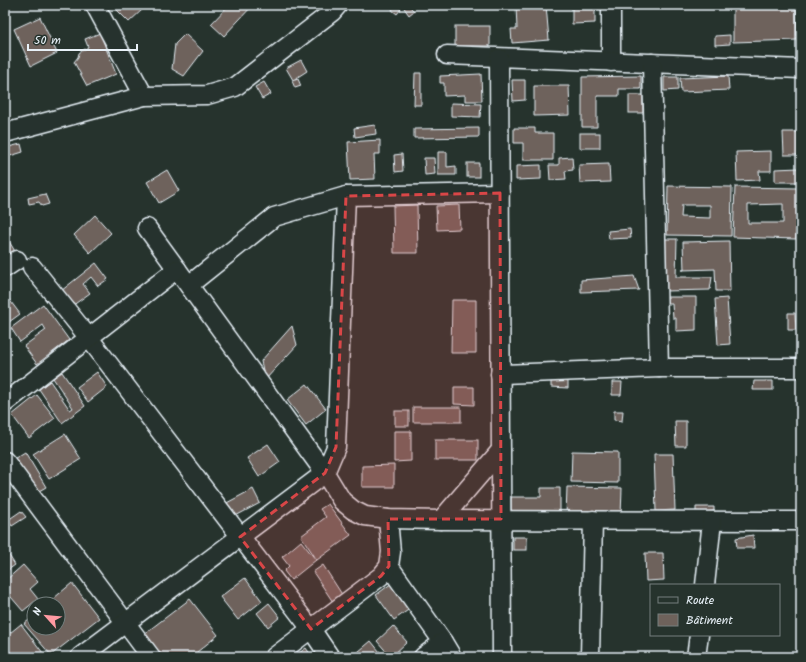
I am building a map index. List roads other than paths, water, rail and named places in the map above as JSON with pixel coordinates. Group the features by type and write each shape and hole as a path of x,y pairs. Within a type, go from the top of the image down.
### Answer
{"street":[{"path":"95,5 144,96"},
{"path":"5,133 144,96 207,95 235,87 332,12 338,5"},
{"path":"611,5 611,62"},
{"path":"447,56 801,69"},
{"path":"499,58 502,657"},
{"path":"652,63 660,368"},
{"path":"189,285 274,217 346,196 500,193"},
{"path":"80,657 325,473 336,447 346,196"},
{"path":"147,228 325,473 342,501 353,510 365,516 388,519 441,520 801,521"},
{"path":"18,265 89,338 311,629 330,657"},
{"path":"5,403 177,269"},
{"path":"500,374 660,368 801,368"},
{"path":"441,520 501,450"},
{"path":"5,461 151,657"},
{"path":"274,657 381,576 389,566 391,552 388,519"},
{"path":"590,657 593,520"},
{"path":"705,584 712,520"},
{"path":"389,566 447,650 423,657"},
{"path":"696,657 698,636"}]}
